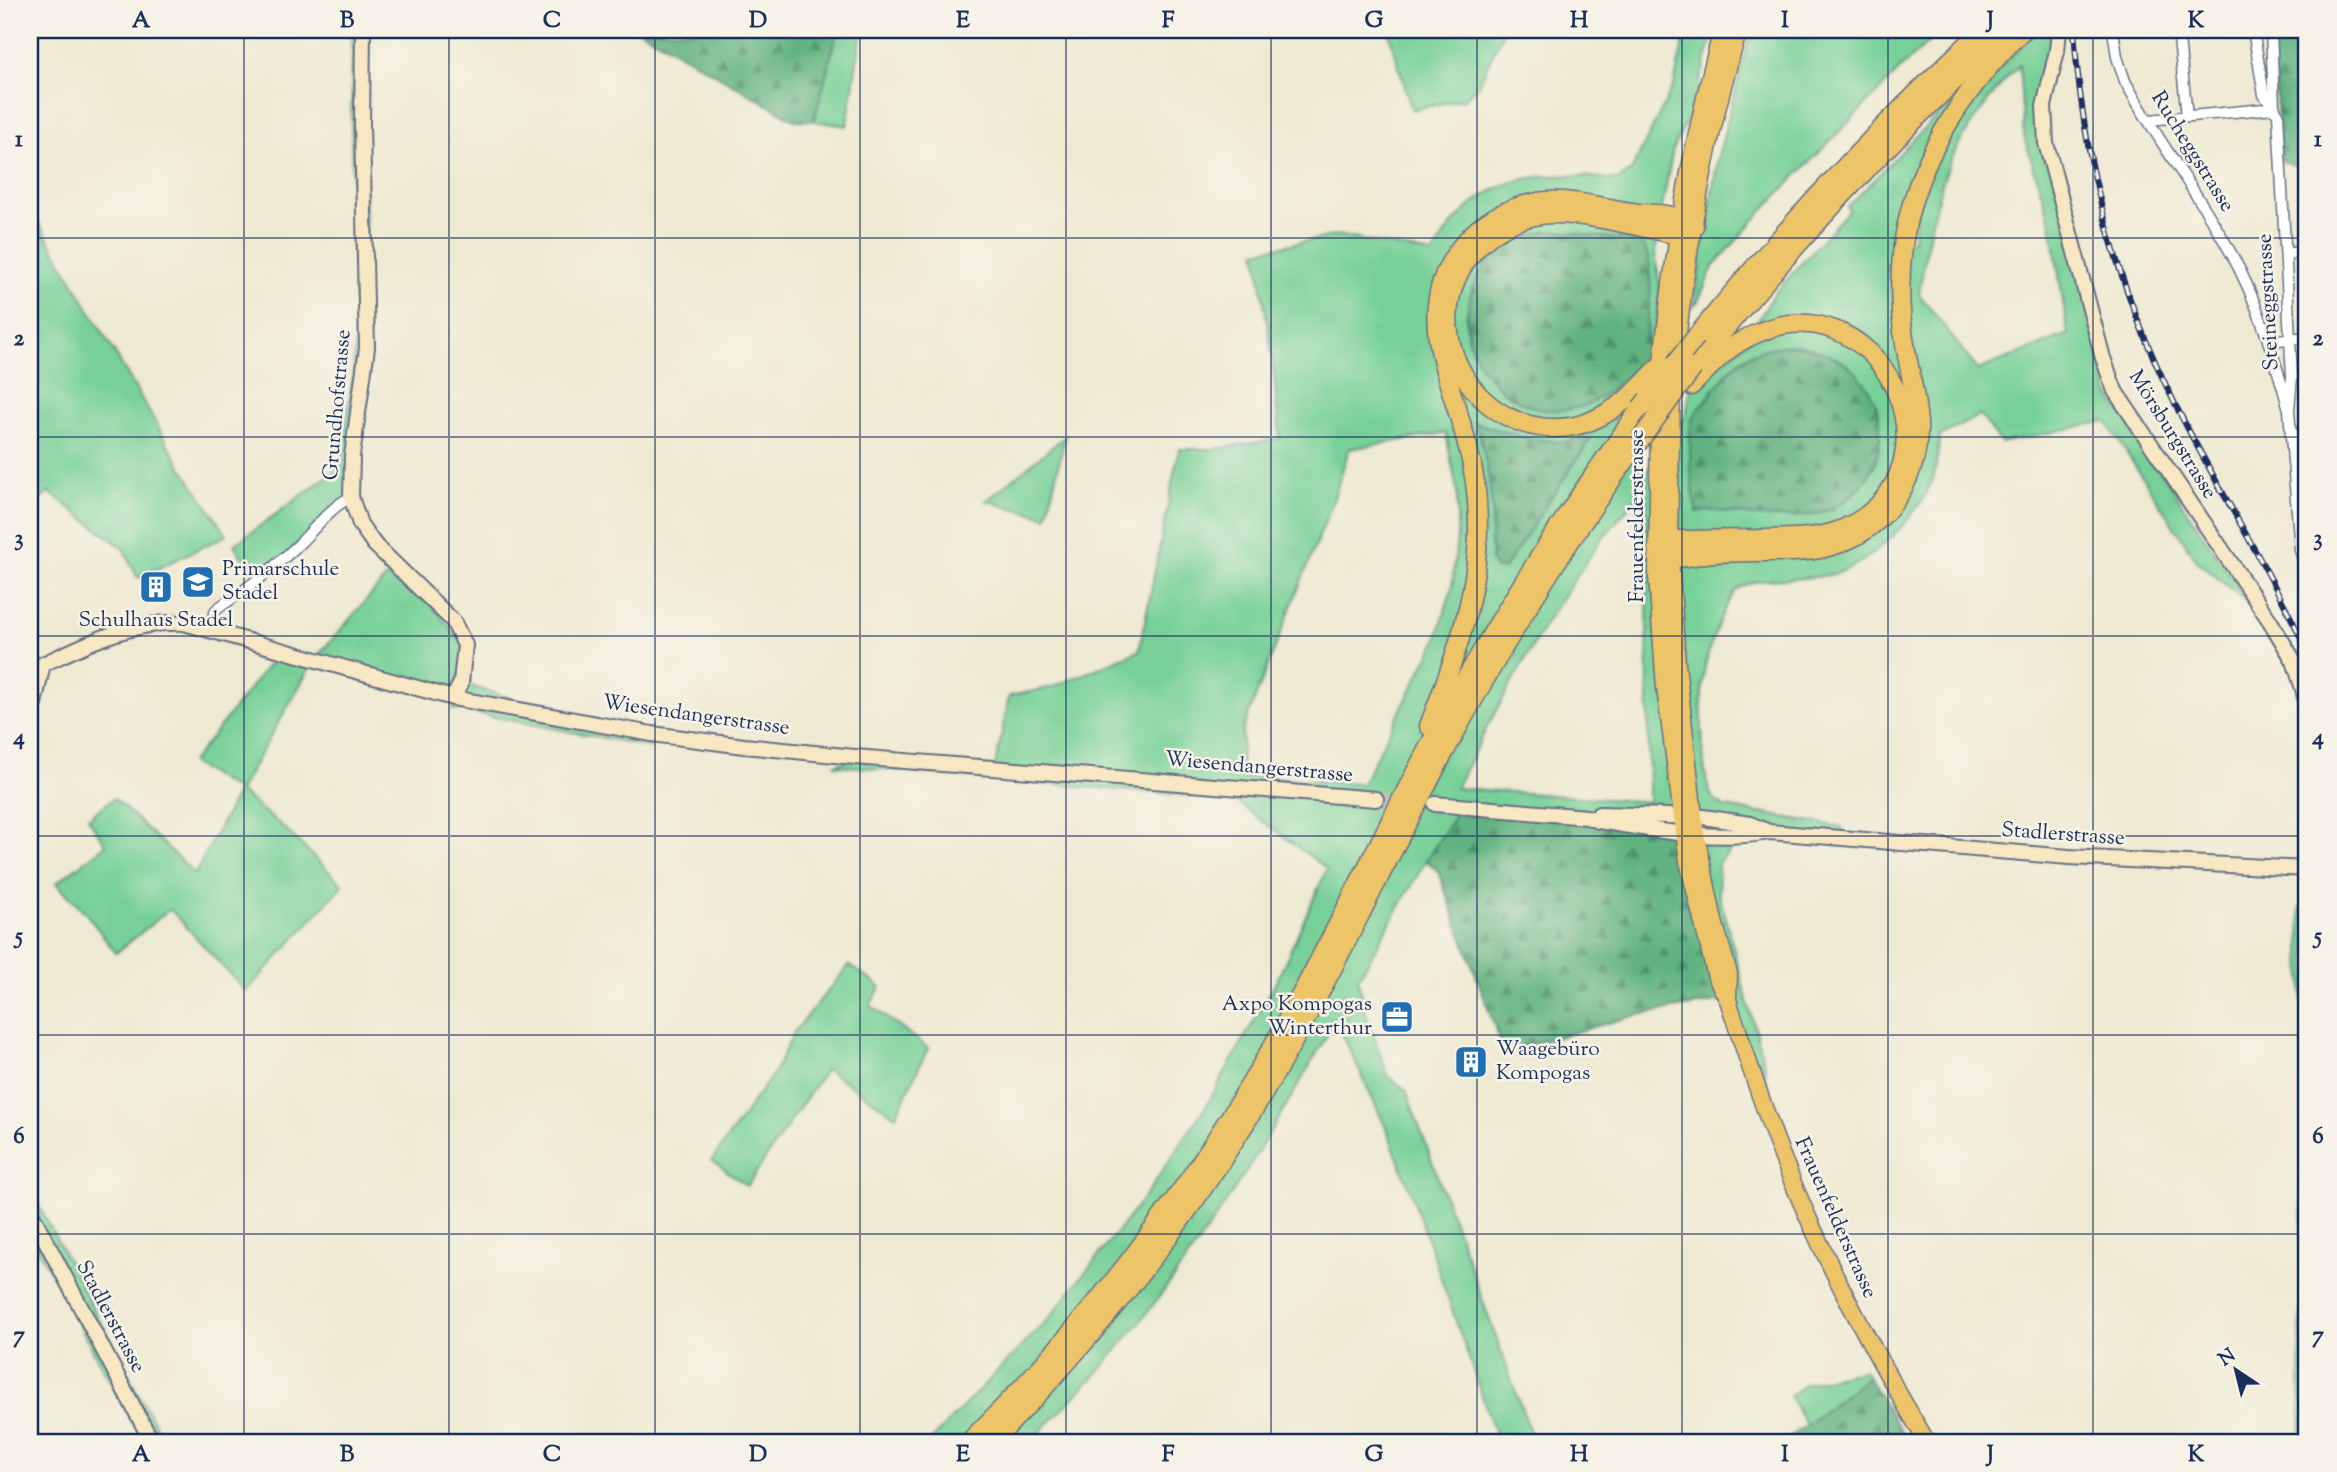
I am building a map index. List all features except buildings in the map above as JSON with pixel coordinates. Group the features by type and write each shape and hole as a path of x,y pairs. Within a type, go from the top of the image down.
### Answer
{"highway":[{"path":"1684,226 1543,214 1524,218 1498,230 1478,246 1465,263 1452,294 1448,327 1457,364 1474,390 1490,406 1505,415 1536,426 1574,426 1606,414 1643,385 1748,274 1834,177 1983,30"},
{"path":"992,1442 1054,1378 1119,1301 1175,1228 1224,1157 1304,1023 1485,679 1539,587 1640,440 1775,268 1916,118 2009,30"},
{"path":"1665,549 1826,548 1867,529 1897,499 1912,467 1918,433 1900,304 1902,257 1910,211 1923,172 1948,122 1980,77 2023,30"},
{"path":"1406,789 1460,641 1472,596 1477,555 1478,514 1473,467 1437,339 1437,304 1445,273 1458,250 1478,229 1507,211 1530,204 1564,201 1661,214 1684,226"},
{"path":"1665,549 1821,536 1835,532 1859,520 1878,503 1895,478 1904,451 1906,432 1903,408 1890,376 1880,362 1862,346 1829,329 1793,324 1763,330 1730,349 1692,377"},
{"path":"969,1442 1081,1322 1140,1248 1194,1172 1272,1047 1473,666 1572,507 1697,329"}],"main road":[{"name":"Grundhofstrasse","path":"363,30 362,125 367,348 352,456 351,498 360,524 374,544 453,621 465,645 461,682 453,698"},
{"name":"Frauenfelderstrasse","path":"1722,30 1699,113 1684,226 1665,328 1660,398 1665,549 1661,647 1690,834 1729,974 1728,1000 1784,1161 1839,1285 1927,1442"},
{"name":"Frauenfelderstrasse","path":"1684,226 1710,144 1739,30"},
{"name":"Mörsburgstrasse","path":"2059,30 2057,51 2044,106 2046,143 2103,358 2115,391 2270,621 2297,667 2307,716"},
{"name":"Wiesendangerstrasse","path":"37,667 137,625 171,622 209,628 453,698 652,734 744,746 1376,799"},
{"path":"30,721 37,667"},
{"path":"1435,804 1587,817 1690,834 1747,836 1769,832"},
{"path":"1587,817 1602,814 1688,816 1750,824 1769,832"},
{"name":"Stadlerstrasse","path":"1769,832 2069,857 2307,869"},
{"name":"Stadlerstrasse","path":"30,1211 152,1442"}],"street":[{"name":"Rucheggstrasse","path":"2113,30 2122,73 2232,255 2251,294 2289,410"},
{"path":"2178,30 2187,117"},
{"path":"2253,30 2264,95 2274,108"},
{"name":"Steineggstrasse","path":"2271,30 2292,377 2289,410 2300,550 2307,571"},
{"path":"2149,120 2274,108"},
{"path":"2286,254 2307,251"},
{"path":"2268,341 2307,337"},
{"path":"2292,437 2307,431"},
{"path":"2296,496 2307,492"},
{"path":"209,628 216,610 258,581 336,505 351,498"}],"green space":[{"path":"352,30 363,30 366,272 351,497 258,581 234,545 340,467 353,374 355,331"},
{"path":"639,30 838,30 814,121 794,120"},
{"path":"838,30 862,30 847,126 814,121"},
{"path":"1388,30 1504,30 1477,88 1464,99 1412,110"},
{"path":"1686,30 1714,30 1692,111 1673,148 1661,213 1655,254 1660,287 1652,376 1614,417 1641,472 1635,500 1600,541 1548,619 1456,788 1649,802 1646,472 1686,415 1691,386 1762,330 1757,322 1774,294 1849,210 1847,207 1955,97 1905,240 1913,240 1917,211 1927,182 1957,124 1997,72 2039,30 2053,30 2038,108 2109,394 2250,605 2196,560 2106,421 2001,443 1980,415 1940,436 1928,491 1898,531 1872,554 1847,569 1832,574 1761,581 1738,589 1722,616 1704,672 1702,733 1710,793 1716,802 1725,807 1842,827 1846,839 1747,836 1718,862 1719,895 1765,1067 1761,1095 1728,1000 1455,806 1455,816 1426,860 1358,979 1364,1008 1388,1076 1406,1090 1534,1442 1498,1442 1412,1195 1386,1128 1336,1020 1259,1151 1203,1236 1143,1318 1082,1390 1030,1442 929,1442 1050,1317 1146,1195 1208,1103 1277,980 1327,869 1234,800 834,765 855,757 995,767 1009,696 1053,687 1139,651 1179,449 1213,449 1280,439 1271,347 1256,251 1337,235 1432,254 1453,223 1474,203 1511,183 1552,176 1618,180 1631,171 1674,85","holes":["2019,65 2024,136 2051,224 2068,334 1978,370 1919,294 1934,214 1948,167 1970,127","1544,231 1572,232 1614,240 1620,238 1650,283 1646,354 1635,368 1601,397 1472,352 1466,317 1473,286","1791,345 1815,350 1853,371 1866,386 1875,404 1880,424 1879,446 1873,470 1734,514 1716,510 1697,512 1692,419 1725,375 1751,353","1477,423 1525,438 1562,442 1591,439 1519,545 1491,560 1493,508","1446,433 1457,491 1457,535 1452,587 1436,642 1362,784 1240,776 1243,729 1333,501 1349,449"]},
{"path":"1751,30 1942,30 1906,63 1766,207 1713,267 1693,307 1718,157"},
{"path":"2271,30 2307,30 2307,169 2281,161"},
{"path":"30,208 182,468 227,535 138,578 123,548 49,492 30,510"},
{"path":"1557,231 1641,242 1650,263 1651,290 1646,350 1641,362 1610,390 1583,406 1556,411 1529,406 1505,393 1486,374 1473,349 1467,321 1472,291 1481,272 1491,260 1509,245 1524,238"},
{"path":"1791,345 1820,351 1840,360 1862,380 1873,398 1879,418 1880,439 1876,459 1867,478 1853,494 1835,507 1814,514 1779,517 1717,511 1697,512 1690,453 1692,420 1695,414 1725,376 1742,360 1763,350"},
{"path":"1476,423 1526,438 1562,442 1591,438 1504,569 1495,569 1493,562 1490,487"},
{"path":"1065,436 1047,517 986,501"},
{"path":"397,565 465,645 461,683 508,697 507,707 652,734 650,747 453,709 453,698 315,659"},
{"path":"281,649 315,659 239,791 284,828 343,885 246,992 170,909 116,953 84,911 56,883 106,845 88,818 114,798 195,874 238,791 191,763"},
{"path":"1455,806 1684,833 1728,1000 1637,1015 1504,1052 1438,871 1426,860 1454,817"},
{"path":"2300,906 2307,918 2307,1442 2302,1442 2300,1379 2304,1057"},
{"path":"849,965 881,987 870,1005 928,1048 896,1116 826,1069 747,1186 712,1160 775,1071 794,1032"},
{"path":"30,1189 164,1442 152,1442 137,1413 129,1417 30,1234"},
{"path":"1864,1370 1868,1377 1806,1425 1790,1396 1805,1384"},
{"path":"1868,1377 1908,1442 1784,1442"}],"tunnel":[{"path":"1376,799 1409,802"}],"railway":[{"path":"2074,30 2086,135 2097,186 2110,236 2144,335 2189,431 2307,651"}],"place":[{"name":"Primarschule Stadel","path":"198,582"},
{"name":"Schulhaus Stadel","path":"156,587"},
{"name":"Axpo Kompogas Winterthur","path":"1397,1017"},
{"name":"Waagebüro Kompogas","path":"1471,1062"}]}
